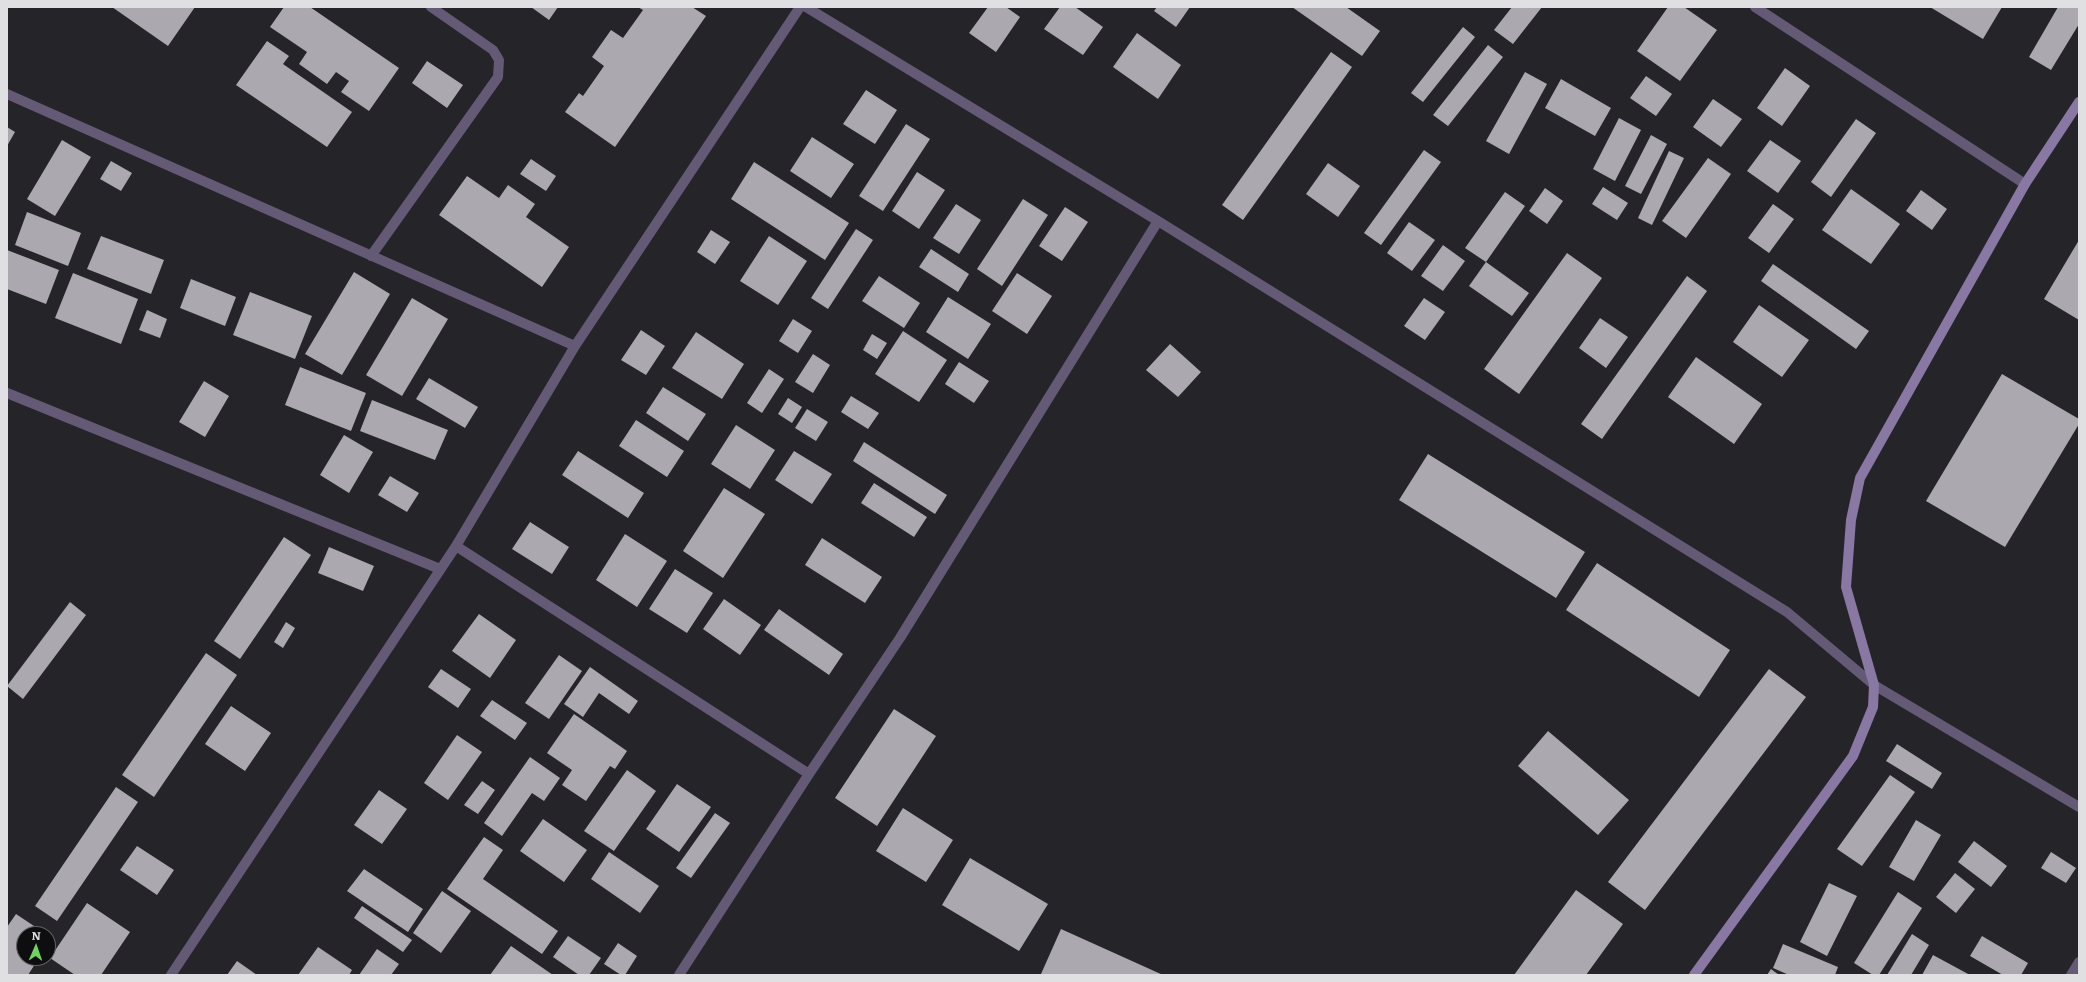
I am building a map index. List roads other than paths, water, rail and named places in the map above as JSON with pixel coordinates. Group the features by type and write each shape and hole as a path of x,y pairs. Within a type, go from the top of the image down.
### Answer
{"street":[{"path":"371,256 498,77 499,60 493,50 431,7"},
{"path":"171,975 456,546 575,346 800,7"},
{"path":"806,7 1158,221 1787,612 1874,686 2079,807"},
{"path":"1755,7 2025,184"},
{"path":"7,94 575,346"},
{"path":"1694,975 1853,756 1874,707 1874,686 1846,587 1851,520 1860,478 2025,184 2079,102"},
{"path":"680,975 809,774 900,638 1158,221"},
{"path":"7,393 440,570"},
{"path":"456,546 809,774"},
{"path":"2071,975 2079,962"}]}
